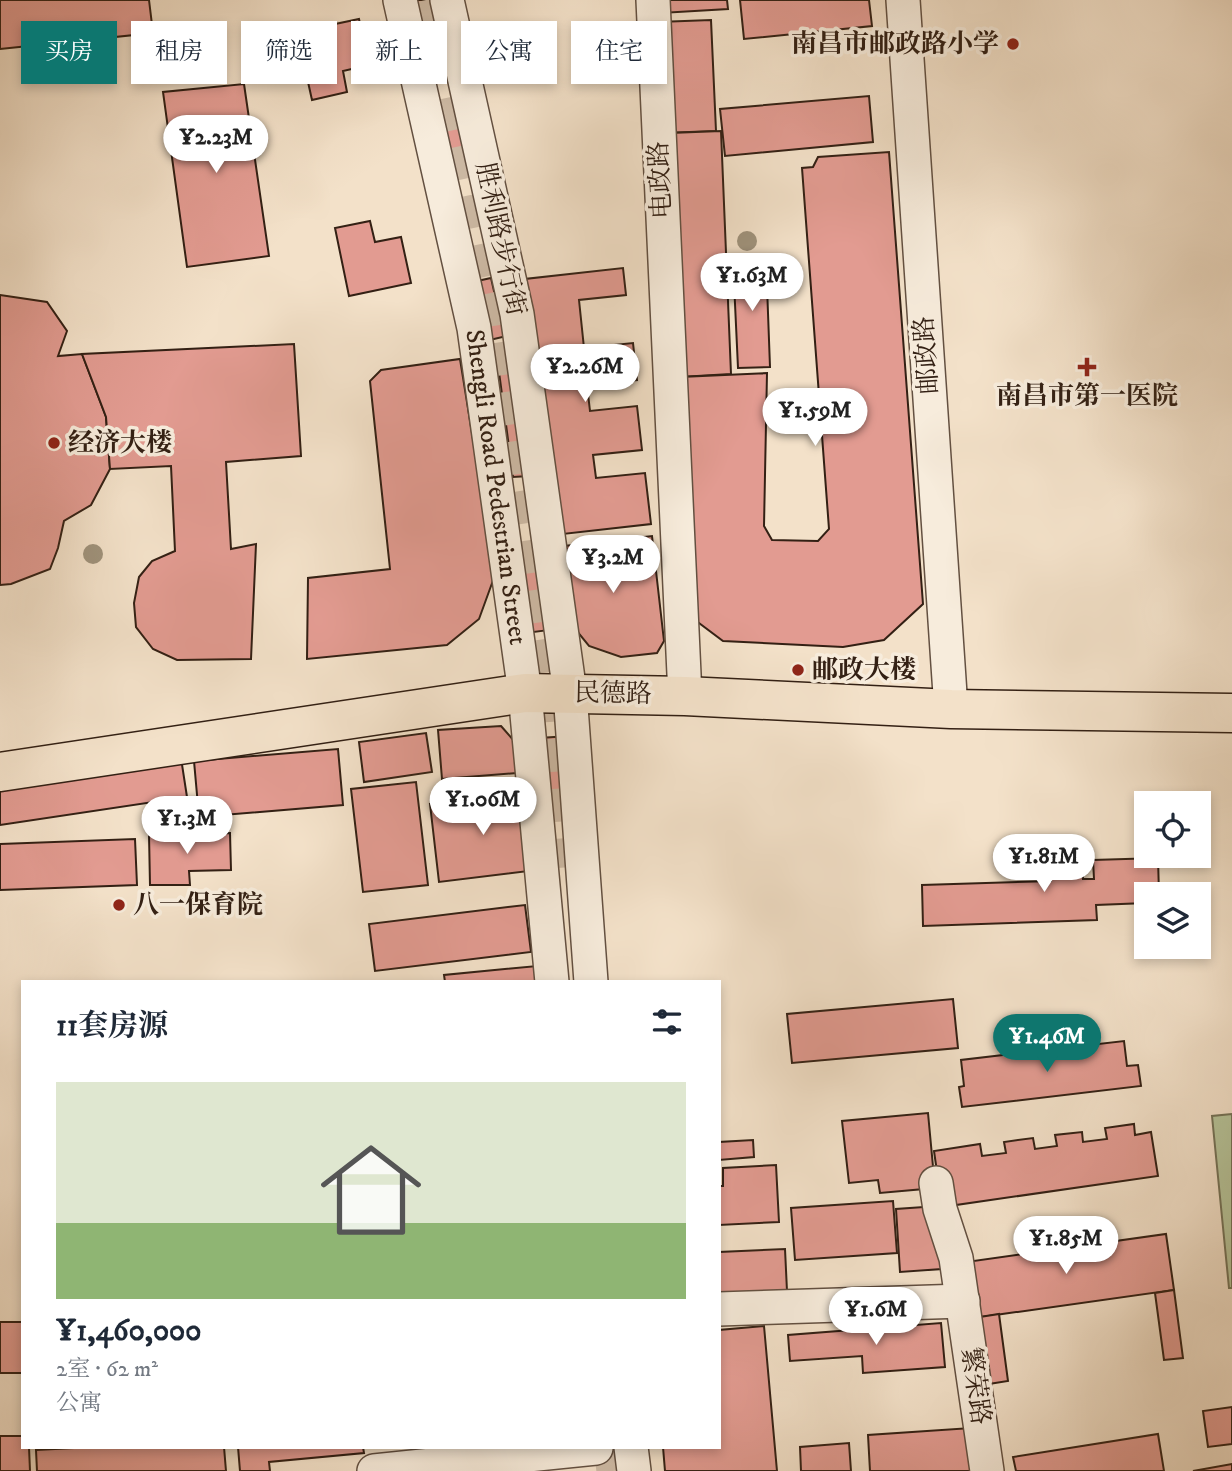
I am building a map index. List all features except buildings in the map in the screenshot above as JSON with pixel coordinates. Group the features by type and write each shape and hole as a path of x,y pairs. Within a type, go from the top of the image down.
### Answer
{"main road":[{"name":"民德路","path":"0,772 526,692 685,696 951,709 1232,713"}],"street":[{"name":"Shengli Road Pedestrian Street","path":"400,0 474,328 526,692 552,980"},
{"name":"胜利路步行街","path":"447,0 517,314 570,693 591,980"},
{"name":"电政路","path":"653,0 685,696"},
{"name":"邮政路","path":"903,0 951,709"},
{"name":"繁荣路","path":"936,1182 940,1209 956,1258 986,1471"},
{"path":"721,1309 963,1301"},
{"path":"374,1471 585,1449"},
{"path":"595,1449 597,1471"},
{"path":"631,1449 634,1471"}],"green space":[{"path":"1232,1114 1232,1288 1229,1288 1212,1116"}],"tunnel":[{"path":"426,0 494,321 544,664 557,868"},
{"path":"610,1449 613,1471"}],"place":[{"name":"南昌市邮政路小学","path":"1013,44"},
{"name":"南昌市第一医院","path":"1087,367"},
{"name":"经济大楼","path":"54,443"},
{"name":"邮政大楼","path":"798,670"},
{"name":"八一保育院","path":"119,905"}]}
